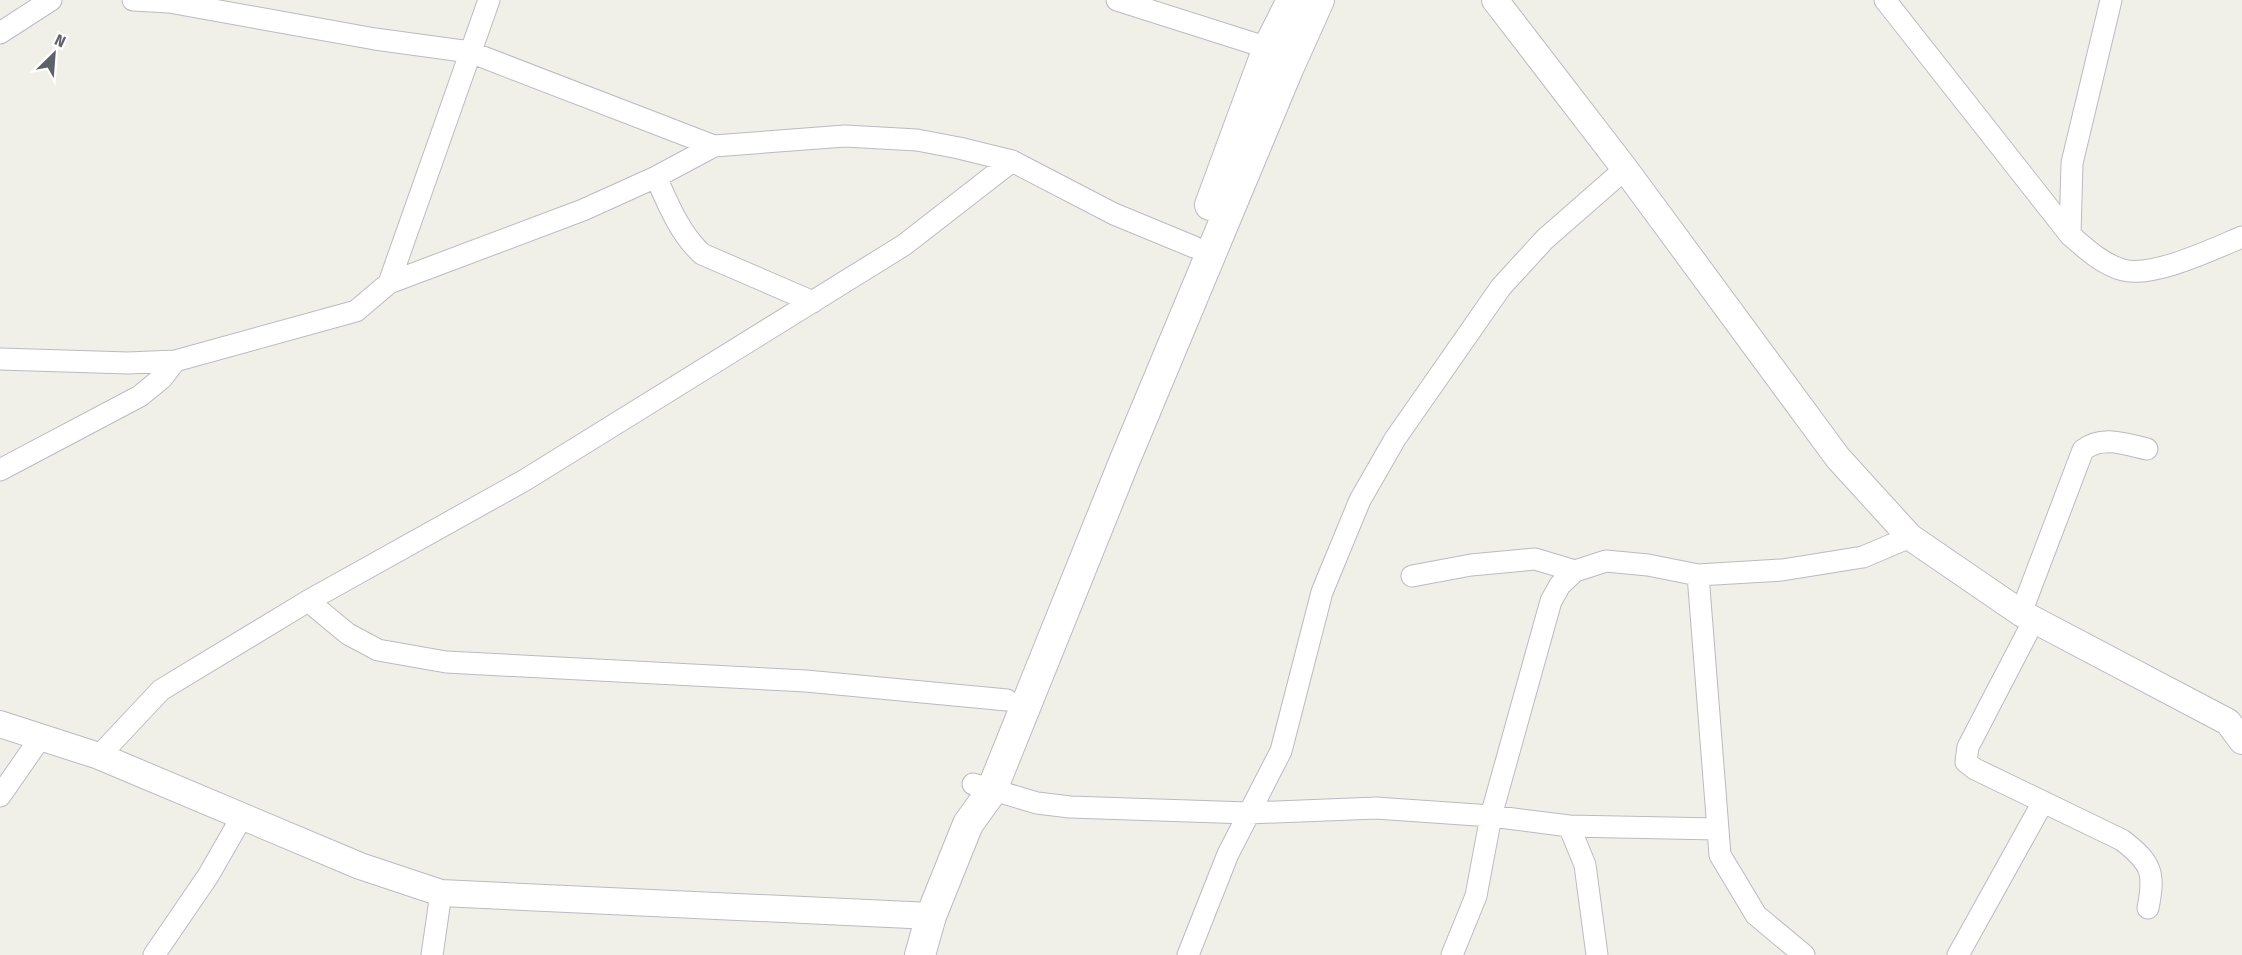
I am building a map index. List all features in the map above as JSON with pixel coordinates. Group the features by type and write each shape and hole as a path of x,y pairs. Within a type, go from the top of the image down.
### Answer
{"main road":[{"path":"982,788 1007,700 1194,247 1268,48 1292,0"},
{"path":"920,955 932,916 982,788 1124,462 1319,0"}],"street":[{"path":"0,33 51,0"},
{"path":"133,0 168,2 375,39 470,52 714,146"},
{"path":"389,283 489,0"},
{"path":"1117,0 1268,48"},
{"path":"1495,0 1625,169 1838,458 1910,537 2028,617 2237,727"},
{"path":"1885,0 2070,235 2099,260 2124,270 2144,272 2242,237"},
{"path":"2070,235 2072,163 2111,0"},
{"path":"0,359 128,363 176,361 356,311 389,283 583,210 656,177 714,146 845,136 916,140 1012,161 1114,214 1194,247"},
{"path":"99,756 160,690 308,601 525,480 813,302 904,245 1012,161"},
{"path":"1188,955 1228,854 1281,751 1322,592 1360,500 1395,439 1501,287 1545,239 1625,169"},
{"path":"656,177 672,214 693,247 702,254 813,302"},
{"path":"0,470 140,396 153,387 176,361"},
{"path":"2146,449 2108,441 2092,442 2083,450 2028,617 1968,747 1966,762 2122,840 2140,855 2153,880 2148,909"},
{"path":"1452,955 1476,896 1491,816 1551,601 1560,585 1575,571 1606,561 1648,565 1698,575 1782,570 1863,557 1910,537"},
{"path":"1412,576 1471,565 1535,559 1575,571"},
{"path":"1698,575 1720,855 1756,915 1795,952"},
{"path":"308,601 348,634 378,650 446,662 806,681 1007,700"},
{"path":"0,724 99,756 360,866 441,893 932,916"},
{"path":"0,796 41,737"},
{"path":"982,788 1037,803 1070,807 1248,813 1376,808 1491,816 1569,826 1717,829"},
{"path":"1958,955 2043,802"},
{"path":"154,955 208,876 243,815"},
{"path":"1569,826 1585,866 1597,955"},
{"path":"432,955 441,893"}]}
